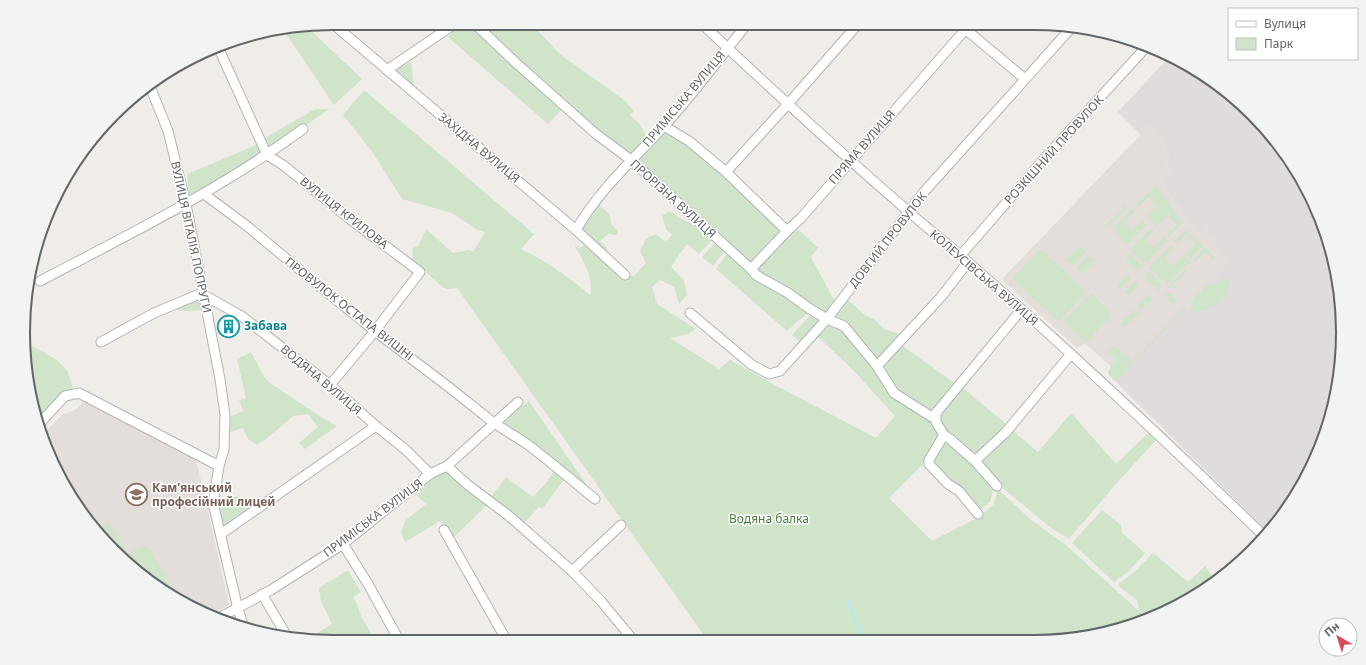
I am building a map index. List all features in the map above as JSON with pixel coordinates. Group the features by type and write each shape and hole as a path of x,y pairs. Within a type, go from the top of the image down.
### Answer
{"street":[{"name":"ЗАХІДНА ВУЛИЦЯ","path":"340,30 576,230 625,275"},
{"path":"387,70 446,30"},
{"name":"ПРОРІЗНА ВУЛИЦЯ","path":"481,30 596,134 631,160 756,275 788,293 827,319 844,326 862,347 894,393 932,417 936,414"},
{"name":"КОЛЕУСІВСЬКА ВУЛИЦЯ","path":"708,30 787,105 909,212 961,255 1071,354 1170,445 1260,533"},
{"name":"ПРИМІСЬКА ВУЛИЦЯ","path":"576,230 594,203 631,160 664,126 742,30"},
{"path":"726,172 853,30"},
{"name":"ПРЯМА ВУЛИЦЯ","path":"751,269 787,230 801,218 960,30"},
{"path":"970,30 1025,79"},
{"name":"ДОВГИЙ ПРОВУЛОК","path":"690,313 752,365 769,374 780,371 827,319 923,193 1067,32"},
{"name":"РОЗКІШНИЙ ПРОВУЛОК","path":"961,255 1044,159 1143,51"},
{"path":"220,52 267,155"},
{"name":"ВУЛИЦЯ ВІТАЛІЯ ПОПРУГИ","path":"152,90 168,131 186,204 220,378 225,416 224,449 212,502 242,621"},
{"path":"664,126 689,141 726,172 787,230"},
{"path":"40,281 204,194 267,155 303,129"},
{"name":"ВУЛИЦЯ КРИЛОВА","path":"267,155 283,165 350,219 420,272 375,331"},
{"name":"ПРОВУЛОК ОСТАПА ВИШНІ","path":"204,194 246,226 375,331 494,423 527,444 595,499"},
{"path":"876,366 941,297 968,262"},
{"path":"100,342 154,313 197,295 204,295"},
{"name":"ВОДЯНА ВУЛИЦЯ","path":"204,295 243,317 330,385 376,426 406,450 430,474"},
{"path":"997,486 975,461 944,435 936,422 936,414 1021,310"},
{"path":"330,385 375,331"},
{"path":"975,461 1006,432 1071,354"},
{"path":"43,420 65,396 79,393 219,466"},
{"name":"ПРИМІСЬКА ВУЛИЦЯ","path":"226,616 271,590 343,544 430,474 447,466 518,402"},
{"path":"221,534 376,426"},
{"path":"944,435 928,460 929,464 948,484 969,502 978,514"},
{"path":"447,466 468,485 509,516 572,571 601,601 629,635"},
{"path":"572,571 621,525"},
{"path":"444,530 505,635"},
{"path":"343,544 368,584 396,635"},
{"path":"262,594 284,631"}],"shaded area":[{"path":"1166,60 1202,81 1233,105 1261,133 1273,148 1285,164 1305,199 1320,235 1330,273 1335,313 1335,352 1330,392 1320,430 1305,466 1285,501 1264,528 1116,382 1185,308 1194,305 1190,301 1229,261 1191,226 1162,182 1168,168 1150,125 1141,135 1118,112"},
{"path":"1150,125 1164,142 1172,162 1165,164 1172,172 1162,182 1191,226 1200,234 1206,227 1219,239 1213,246 1229,261 1190,301 1194,305 1188,311 1185,309 1116,382 1108,374 1111,366 1085,344 1077,348 1004,282 1003,278"},
{"name":"Кам’янський професійний лицей","path":"83,401 196,459 229,605 217,612 199,604 164,584 133,560 105,532 93,517 81,501 61,466 46,431 63,414 73,411 79,407"}],"green space":[{"path":"455,30 481,30 564,107 548,124 448,37"},
{"path":"487,30 537,30 562,56 623,99 634,111 630,115 639,123 648,139 633,158 597,130"},
{"path":"311,31 362,79 334,105 286,34"},
{"path":"411,62 414,86 393,71"},
{"name":"Водяна балка","path":"364,90 534,234 521,249 557,270 590,295 591,288 589,275 574,245 580,248 588,242 625,275 634,276 646,263 640,251 646,239 655,234 666,242 672,235 666,229 662,216 669,211 703,229 714,238 699,254 687,244 671,267 684,280 687,295 679,304 674,287 660,280 652,287 657,304 696,329 688,334 670,338 719,369 730,360 876,438 895,416 854,371 815,334 827,322 843,328 872,363 892,396 932,419 941,435 924,463 889,498 932,541 977,518 993,505 998,489 1030,519 1067,546 1139,611 1137,600 1117,585 1132,574 1153,553 1188,582 1205,566 1212,576 1185,594 1149,612 1112,625 1073,632 1034,635 704,635 457,288 447,289 443,287 413,260 412,249 419,245 426,229 453,253 469,250 473,252 485,232 476,229 452,213 402,199 371,150 343,115"},
{"path":"315,109 329,109 268,152 265,138"},
{"path":"663,132 686,142 730,180 782,229 750,263 636,161"},
{"path":"259,140 265,154 190,197 187,174 256,145"},
{"path":"1155,187 1158,188 1182,224 1169,237 1167,235 1177,224 1168,215 1157,226 1147,216 1157,206 1148,197 1138,207 1136,205"},
{"path":"597,203 610,215 611,224 618,231 616,235 608,234 600,241 607,248 607,252 579,227"},
{"path":"1126,205 1127,207 1107,228 1105,225"},
{"path":"1132,209 1135,211 1125,222 1133,230 1142,221 1146,225 1127,245 1116,234 1115,227"},
{"path":"798,229 818,248 811,257 835,302 826,316 754,269"},
{"path":"1150,229 1153,231 1145,240 1153,248 1164,237 1167,240 1147,262 1144,262 1130,249"},
{"path":"1186,230 1203,245 1191,259 1186,253 1196,242 1186,234 1177,244 1174,242"},
{"path":"717,241 726,249 713,266 702,257"},
{"path":"1171,245 1174,248 1164,258 1172,266 1183,256 1190,261 1167,284 1150,267"},
{"path":"1080,246 1086,252 1073,266 1066,259"},
{"path":"1205,247 1216,258 1214,260 1205,252 1195,262 1193,260"},
{"path":"1041,250 1085,290 1084,295 1060,320 1056,319 1013,280 1014,276 1038,251"},
{"path":"729,251 810,311 787,331 716,269"},
{"path":"1130,254 1141,265 1137,271 1126,261 1129,258 1127,256"},
{"path":"1088,255 1094,261 1082,274 1076,268"},
{"path":"1186,268 1188,270 1173,285 1176,288 1171,289 1169,287"},
{"path":"1145,271 1149,272 1161,284 1159,292 1145,278 1148,275"},
{"path":"1128,274 1131,277 1120,289 1117,285"},
{"path":"1222,277 1231,283 1221,301 1207,309 1193,312 1191,309 1194,305 1190,301 1209,283 1213,287"},
{"path":"1135,281 1139,285 1128,296 1124,293"},
{"path":"1091,293 1112,315 1086,342 1064,322"},
{"path":"1170,293 1177,299 1173,304 1164,295"},
{"path":"1149,294 1153,298 1141,310 1138,305"},
{"path":"203,297 206,310 186,311 169,309"},
{"path":"847,299 865,315 874,319 884,329 899,334 903,332 876,363 834,320"},
{"path":"1184,307 1185,308 1116,382 1108,374 1111,366 1116,360 1108,352 1114,346 1132,362"},
{"path":"1135,310 1140,312 1124,327 1120,323"},
{"path":"812,313 822,321 801,343 792,335"},
{"path":"31,345 57,360 68,372 73,388 61,393 41,415 36,392"},
{"path":"901,345 956,384 931,414 895,391 881,366"},
{"path":"251,352 264,377 270,383 337,426 305,449 299,443 318,427 308,414 293,416 257,445 248,439 243,428 231,432 229,417 243,411 239,400 246,398 237,359"},
{"path":"962,387 1007,425 975,458 943,428 939,422 939,413"},
{"path":"529,401 591,491 499,424"},
{"path":"1071,413 1116,464 1148,433 1156,440 1069,539 1050,527 999,485 979,461 1012,430 1038,452"},
{"path":"945,438 971,461 994,487 990,502 979,511 931,462"},
{"path":"447,468 489,503 452,539 445,526 440,521 405,542 401,532 405,521 426,504 413,492 431,476"},
{"path":"556,469 566,477 542,509 539,507 522,525 490,498 506,477 533,497"},
{"path":"233,496 265,501 227,527 222,519 220,501 233,500"},
{"path":"1102,510 1121,525 1122,533 1145,553 1128,572 1114,582 1072,543"},
{"path":"110,522 125,549 123,550 101,527"},
{"path":"144,545 148,547 169,582 169,585 168,586 164,584 127,554"},
{"path":"348,570 361,592 353,597 361,616 372,635 315,634 332,624 321,601 319,588"}],"waterway":[{"path":"847,600 862,635"}],"place":[{"name":"Забава","path":"228,326"},
{"name":"Кам’янський професійний лицей","path":"137,495"}]}
